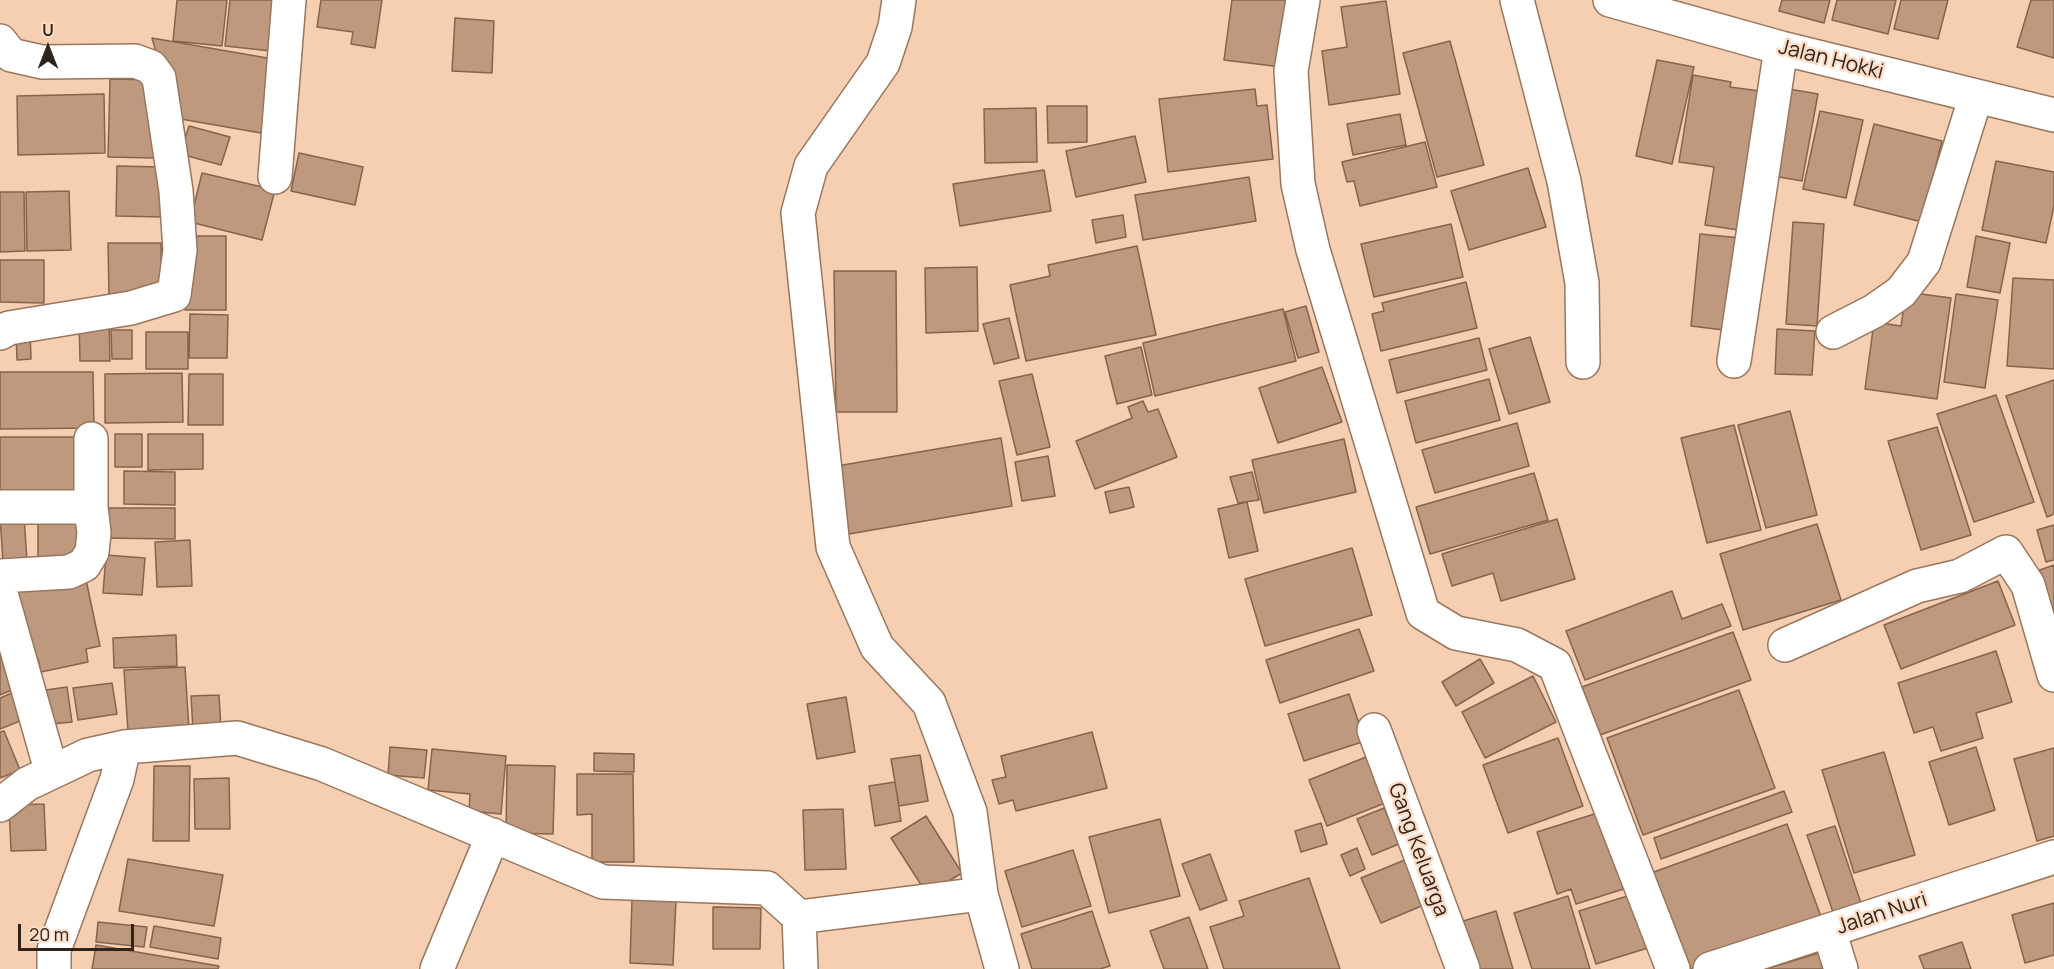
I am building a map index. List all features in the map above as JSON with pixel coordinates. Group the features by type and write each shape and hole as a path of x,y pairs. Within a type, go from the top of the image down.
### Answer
{"street":[{"path":"275,177 289,0"},
{"path":"899,0 895,27 883,63 811,166 798,213 833,547 877,647 929,703 970,812 981,894 1002,969"},
{"path":"1303,0 1291,71 1298,184 1313,250 1423,613 1456,633 1517,645 1555,665 1673,969"},
{"path":"1516,0 1566,192 1582,284 1583,362"},
{"name":"Jalan Hokki","path":"1610,0 1781,48 2054,115"},
{"path":"0,41 11,55 42,62 135,61 151,68 159,78 176,191 180,250 174,295 131,308 9,328 0,333"},
{"path":"1734,361 1781,48"},
{"path":"1833,332 1874,311 1901,292 1924,262 1976,96"},
{"path":"0,576 69,572 84,565 92,552 94,533 91,507 91,439"},
{"path":"0,507 91,507"},
{"path":"1785,645 1917,586 1960,576 2006,552 2028,585 2054,675"},
{"path":"0,590 51,770"},
{"name":"Gang Keluarga","path":"1374,730 1463,969"},
{"path":"0,805 27,784 51,770 88,755 124,747 237,738 322,764 603,882 767,888 799,917 801,969"},
{"path":"54,969 54,950 117,779 124,747"},
{"path":"437,969 493,835"},
{"name":"Jalan Nuri","path":"1710,969 2054,857"},
{"path":"799,917 981,894"},
{"path":"1829,931 1841,969"}],"building":[{"path":"177,0 227,0 222,46 173,41"},
{"path":"230,0 276,0 271,51 225,46"},
{"path":"321,0 382,0 375,48 351,44 353,32 317,27"},
{"path":"1232,0 1299,0 1290,68 1224,60"},
{"path":"1782,0 1830,0 1824,23 1779,11"},
{"path":"1837,0 1896,0 1888,34 1832,20"},
{"path":"1901,0 1948,0 1938,39 1894,29"},
{"path":"2031,0 2054,0 2054,58 2017,47"},
{"path":"1386,1 1400,94 1329,105 1322,51 1347,47 1341,7"},
{"path":"455,18 494,21 492,73 452,71"},
{"path":"152,38 273,59 261,133 175,118"},
{"path":"1450,41 1484,165 1437,177 1403,53"},
{"path":"1657,60 1694,67 1672,164 1636,156"},
{"path":"1693,75 1731,82 1730,87 1767,92 1745,231 1705,225 1714,167 1679,162"},
{"path":"110,79 156,80 154,158 108,157"},
{"path":"1783,88 1818,94 1802,181 1768,175"},
{"path":"1255,89 1257,106 1267,105 1273,159 1168,172 1159,99"},
{"path":"104,94 105,153 18,155 17,96"},
{"path":"1047,106 1087,106 1087,142 1048,143"},
{"path":"1036,108 1037,162 985,163 984,109"},
{"path":"1820,111 1863,120 1846,198 1803,189"},
{"path":"1400,114 1406,145 1353,155 1347,124"},
{"path":"1874,124 1942,141 1922,222 1854,205"},
{"path":"189,126 230,137 221,165 180,154"},
{"path":"1135,136 1146,182 1076,197 1066,151"},
{"path":"1425,142 1437,187 1360,206 1354,181 1347,182 1342,162"},
{"path":"299,153 363,167 355,205 291,191"},
{"path":"1996,161 2054,172 2054,206 2046,243 1982,230"},
{"path":"117,166 162,167 162,217 116,216"},
{"path":"1528,168 1546,227 1469,250 1451,191"},
{"path":"1044,170 1051,211 960,226 953,184"},
{"path":"202,173 275,190 262,240 190,222"},
{"path":"1249,177 1256,221 1143,240 1135,195"},
{"path":"69,191 71,250 27,251 26,192"},
{"path":"0,192 24,192 25,251 0,252"},
{"path":"1123,215 1126,237 1096,243 1092,220"},
{"path":"1793,222 1824,224 1817,326 1786,324"},
{"path":"1451,224 1463,277 1374,297 1361,244"},
{"path":"1700,234 1741,238 1732,331 1691,326"},
{"path":"185,236 226,236 226,310 185,310"},
{"path":"1976,236 2010,243 2000,293 1967,287"},
{"path":"108,243 161,243 162,295 109,295"},
{"path":"1137,246 1156,335 1026,361 1010,285 1050,276 1048,265"},
{"path":"0,260 44,260 44,303 0,302"},
{"path":"977,267 978,331 926,333 925,268"},
{"path":"834,271 896,271 897,412 836,412"},
{"path":"2013,278 2054,280 2054,369 2007,366"},
{"path":"1466,282 1477,328 1381,351 1372,314 1384,311 1382,303"},
{"path":"1906,292 1951,298 1937,399 1865,389 1874,322 1901,326"},
{"path":"1956,294 1998,300 1985,388 1944,382"},
{"path":"1306,306 1319,352 1298,358 1285,312"},
{"path":"1283,309 1296,361 1155,396 1143,343"},
{"path":"190,314 228,315 227,358 189,358"},
{"path":"1009,318 1019,358 994,364 983,324"},
{"path":"79,320 109,320 110,361 80,361"},
{"path":"1777,329 1815,331 1812,375 1775,374"},
{"path":"111,330 132,330 132,359 112,359"},
{"path":"30,331 31,359 17,360 16,332"},
{"path":"146,332 188,332 188,369 146,369"},
{"path":"1530,337 1550,402 1509,414 1489,349"},
{"path":"1479,338 1487,370 1397,393 1389,360"},
{"path":"1141,347 1152,395 1117,404 1105,356"},
{"path":"1322,367 1342,422 1278,443 1259,388"},
{"path":"0,372 93,372 94,428 0,429"},
{"path":"182,373 183,422 105,423 105,374"},
{"path":"189,374 223,374 223,425 188,425"},
{"path":"1032,374 1050,447 1017,455 999,381"},
{"path":"1489,379 1500,420 1416,443 1405,401"},
{"path":"2054,380 2054,514 2047,517 2006,396"},
{"path":"1996,395 2034,502 1974,522 1937,414"},
{"path":"1143,401 1148,412 1158,409 1177,457 1095,489 1076,441 1132,418 1128,407"},
{"path":"1790,411 1817,515 1766,528 1738,425"},
{"path":"1517,423 1529,466 1435,493 1422,450"},
{"path":"1734,425 1761,530 1707,543 1681,438"},
{"path":"1937,427 1971,535 1921,550 1888,441"},
{"path":"115,434 142,434 142,467 115,467"},
{"path":"148,434 203,434 203,469 148,470"},
{"path":"0,437 79,437 85,497 0,497"},
{"path":"1001,438 1012,506 849,534 837,466"},
{"path":"1344,439 1356,492 1264,513 1252,460"},
{"path":"1048,456 1055,496 1022,501 1015,462"},
{"path":"124,471 175,472 175,505 124,504"},
{"path":"1252,472 1259,500 1238,503 1230,477"},
{"path":"1534,473 1548,520 1430,554 1416,507"},
{"path":"1129,487 1134,507 1110,513 1105,492"},
{"path":"1247,502 1258,551 1229,558 1218,509"},
{"path":"102,508 175,508 175,539 102,538"},
{"path":"24,516 27,561 3,562 0,517"},
{"path":"81,516 82,556 38,558 38,517"},
{"path":"1557,519 1575,579 1501,601 1493,573 1452,586 1442,554"},
{"path":"1817,524 1841,600 1743,630 1720,554"},
{"path":"2054,525 2054,560 2046,562 2037,530"},
{"path":"190,540 192,586 157,587 155,542"},
{"path":"1352,548 1372,615 1265,646 1245,579"},
{"path":"106,555 145,558 142,595 103,593"},
{"path":"2054,565 2054,621 2037,571"},
{"path":"85,575 100,646 86,649 88,662 41,672 38,659 25,662 10,591"},
{"path":"1998,581 2015,625 1901,669 1884,625"},
{"path":"1672,591 1682,619 1722,604 1731,626 1585,680 1566,631"},
{"path":"1359,629 1374,671 1280,703 1266,660"},
{"path":"1733,632 1751,680 1600,735 1582,687"},
{"path":"176,635 177,666 114,668 113,638"},
{"path":"0,645 19,687 0,695"},
{"path":"1996,651 2012,702 1976,713 1983,738 1941,751 1933,727 1914,733 1898,683"},
{"path":"1480,659 1494,683 1456,706 1442,682"},
{"path":"185,667 189,729 128,732 124,670"},
{"path":"1533,676 1556,722 1485,758 1462,712"},
{"path":"112,683 117,714 78,720 73,688"},
{"path":"67,687 72,722 51,724 46,690"},
{"path":"19,690 30,717 0,729 0,698"},
{"path":"1739,690 1775,788 1643,835 1607,738"},
{"path":"1349,694 1365,741 1304,761 1288,714"},
{"path":"219,695 221,729 193,731 191,696"},
{"path":"846,697 855,752 817,759 807,704"},
{"path":"4,731 20,770 0,778 0,732"},
{"path":"1092,732 1107,788 1016,811 1013,800 999,804 992,780 1006,777 1001,756"},
{"path":"1558,738 1583,806 1508,833 1483,765"},
{"path":"390,747 427,750 424,778 388,775"},
{"path":"1976,747 1995,810 1949,825 1929,762"},
{"path":"2054,748 2054,836 2037,841 2014,759"},
{"path":"432,749 506,756 501,814 469,811 470,794 428,790"},
{"path":"1884,752 1915,855 1854,873 1822,770"},
{"path":"594,753 634,754 634,772 594,771"},
{"path":"920,755 928,801 899,806 891,759"},
{"path":"1371,755 1390,801 1327,826 1309,780"},
{"path":"507,765 555,766 553,834 506,833"},
{"path":"154,766 190,766 189,841 153,841"},
{"path":"577,774 633,774 634,862 592,862 592,814 577,815"},
{"path":"229,778 230,829 195,829 194,779"},
{"path":"895,782 901,821 875,826 869,786"},
{"path":"1784,791 1792,812 1661,859 1654,838"},
{"path":"44,804 46,850 11,851 9,805"},
{"path":"1384,808 1399,844 1372,855 1357,819"},
{"path":"843,809 846,869 805,870 803,810"},
{"path":"1604,811 1630,887 1576,904 1571,889 1557,894 1537,832"},
{"path":"926,816 962,873 927,894 891,838"},
{"path":"1160,819 1180,896 1109,913 1089,837"},
{"path":"1321,823 1327,844 1301,852 1295,831"},
{"path":"1787,824 1824,925 1699,969 1685,969 1651,873"},
{"path":"1835,826 1865,915 1837,924 1807,835"},
{"path":"1357,848 1365,869 1350,876 1341,855"},
{"path":"1073,850 1091,906 1022,927 1005,871"},
{"path":"1210,854 1227,900 1200,910 1182,864"},
{"path":"1412,857 1431,902 1381,923 1361,878"},
{"path":"128,859 223,875 214,926 119,911"},
{"path":"1309,878 1340,969 1224,969 1210,927 1244,916 1239,901"},
{"path":"1634,894 1651,947 1596,964 1579,911"},
{"path":"1568,896 1590,969 1532,969 1514,913"},
{"path":"632,899 676,901 673,965 630,963"},
{"path":"2054,903 2054,955 2025,963 2012,915"},
{"path":"713,907 761,908 760,949 713,949"},
{"path":"1092,911 1110,966 1100,969 1032,969 1021,934"},
{"path":"1496,911 1513,969 1473,969 1460,922"},
{"path":"1189,917 1208,969 1164,969 1150,931"},
{"path":"98,922 147,927 144,947 96,942"},
{"path":"154,926 221,938 218,959 150,947"},
{"path":"1962,942 1971,969 1924,969 1919,956"},
{"path":"96,945 219,966 218,969 92,969"},
{"path":"1829,950 1835,969 1766,969"}]}
